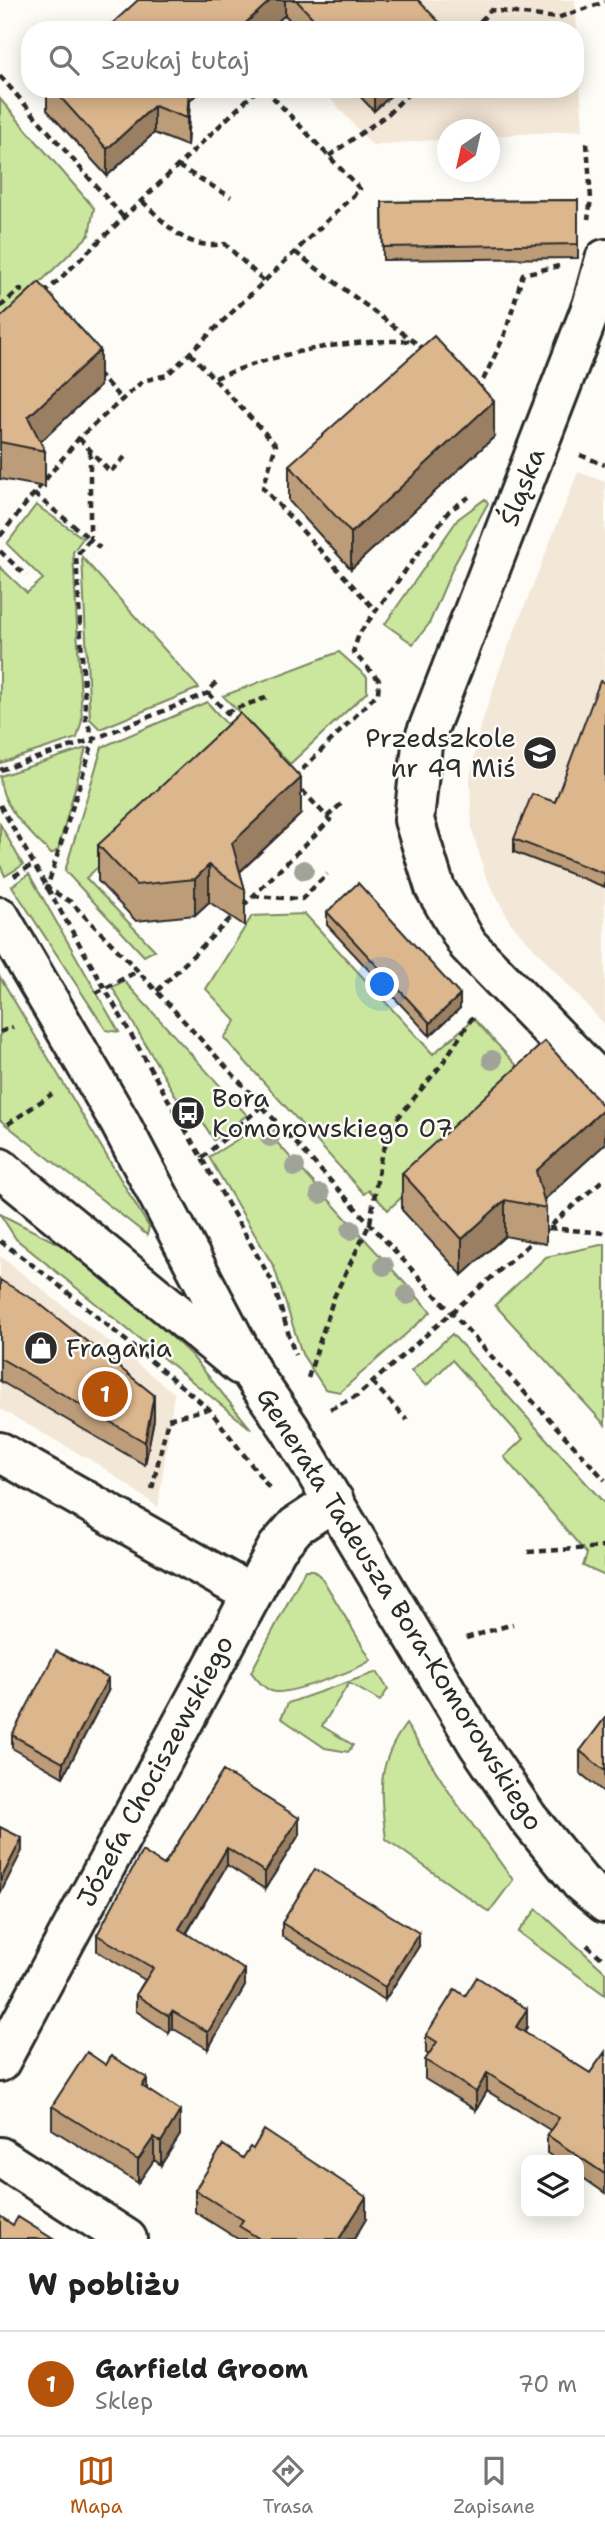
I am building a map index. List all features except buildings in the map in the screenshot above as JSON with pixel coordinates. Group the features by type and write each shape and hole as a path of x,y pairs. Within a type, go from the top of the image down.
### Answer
{"street":[{"name":"Śląska","path":"587,262 593,306 422,745 414,820 435,888 468,945 605,1086"},
{"name":"Generała Tadeusza Bora-Komorowskiego","path":"0,918 119,1121 253,1375 334,1501 429,1664 528,1818 581,1883 605,1903"},
{"name":"Generała Tadeusza Bora-Komorowskiego","path":"0,1168 253,1375"},
{"path":"0,1452 251,1594"},
{"name":"Józefa Chociszewskiego","path":"0,2062 277,1548 296,1526 334,1501"},
{"path":"0,2157 127,2239"}],"path":[{"path":"489,0 491,10"},
{"path":"491,10 557,18 605,2"},
{"path":"480,21 491,10"},
{"path":"0,76 124,218"},
{"path":"0,307 20,289 34,303 249,98"},
{"path":"0,537 79,438 143,381 167,375 360,188 274,98"},
{"path":"329,156 388,114 404,98"},
{"path":"587,144 591,199 588,221"},
{"path":"178,166 231,197"},
{"path":"142,201 185,241 203,246 225,244 264,281"},
{"path":"295,252 432,355"},
{"path":"467,387 476,397 505,334 523,274 587,262"},
{"path":"215,379 254,363 324,347 358,341 415,341"},
{"path":"190,353 276,445 263,488 376,611"},
{"path":"96,371 122,400"},
{"path":"79,438 110,472 128,456"},
{"path":"47,888 94,739 86,720 76,556 90,539 90,451"},
{"path":"579,455 605,465"},
{"path":"34,494 100,548"},
{"path":"292,779 378,693 379,680 354,652 359,634 449,512 470,496"},
{"path":"0,551 26,576"},
{"path":"0,769 94,739 208,693 217,681"},
{"path":"208,693 245,731"},
{"path":"226,712 268,697"},
{"path":"157,991 330,820 283,770"},
{"path":"327,817 341,804"},
{"path":"0,805 273,1283 296,1359"},
{"path":"9,879 34,864"},
{"path":"252,896 302,900 327,874"},
{"path":"47,888 71,902 157,991 605,1480"},
{"path":"94,995 138,971"},
{"path":"307,1378 334,1297 369,1223 382,1156 397,1119 442,1064 497,975"},
{"path":"7,1125 56,1091"},
{"path":"202,1158 262,1105"},
{"path":"320,1400 326,1411 356,1396 605,1178"},
{"path":"549,1228 605,1233"},
{"path":"0,1241 123,1336 209,1409 232,1435 296,1526"},
{"path":"302,1368 314,1390"},
{"path":"372,1382 407,1420"},
{"path":"131,1524 156,1482 168,1419 209,1409"},
{"path":"528,1552 605,1547"},
{"path":"457,1640 513,1624"},
{"path":"584,1943 605,1961"}],"shaded area":[{"path":"242,0 575,0 576,21 261,21"},
{"path":"330,98 581,98 583,130 500,135 500,119 437,119 437,140 372,145"},
{"name":"Przedszkole nr 49 Miś","path":"578,472 605,482 605,1025 510,922 486,877 472,829 470,778 480,729 500,668"},
{"path":"0,1256 174,1393 158,1507 101,1466 0,1409"}],"green space":[{"path":"0,99 94,208 89,235 22,300 0,346"},
{"path":"485,499 488,503 453,567 429,624 413,644 385,624 458,519"},
{"path":"36,505 83,538 73,552 82,720 77,738 0,763 0,567 27,593 43,579 7,544"},
{"path":"82,557 199,688 100,729 90,719"},
{"path":"339,652 367,677 367,692 290,764 223,696"},
{"path":"207,702 239,738 86,878 155,950 144,956 65,871 102,747"},
{"path":"86,748 58,850 51,854 11,809 1,787 0,776"},
{"path":"0,824 23,865 5,876 0,865"},
{"path":"29,874 119,1032 106,1030 12,886"},
{"path":"305,914 433,1054 474,1019 519,1068 533,1074 388,1210 369,1190 364,1194 224,1038 236,1021 206,989 252,916"},
{"path":"0,977 149,1227 147,1235 0,1120"},
{"path":"124,981 247,1115 214,1140 186,1096 178,1100 112,987"},
{"path":"261,1125 431,1312 340,1392 325,1389 302,1354 274,1267 209,1157"},
{"path":"0,1214 59,1244 100,1269 192,1356 251,1429 16,1239"},
{"path":"605,1244 605,1425 495,1305 546,1257"},
{"path":"452,1334 605,1504 605,1576 583,1566 587,1554 504,1457 523,1439 452,1360 426,1386 411,1371"},
{"path":"305,1570 313,1570 322,1578 371,1660 310,1685 272,1691 262,1685 251,1672"},
{"path":"377,1672 388,1689 380,1701 349,1683 322,1726 353,1745 348,1752 325,1748 281,1718 288,1703"},
{"path":"406,1724 453,1798 513,1880 489,1912 386,1839 382,1779 389,1752"},
{"path":"537,1909 605,1972 605,1995 518,1932"}],"place":[{"name":"Przedszkole nr 49 Miś","path":"540,753"},
{"name":"Bora Komorowskiego 07","path":"188,1113"},
{"name":"Fragaria","path":"41,1348"},
{"name":"Garfield Groom","path":"105,1394"}]}
